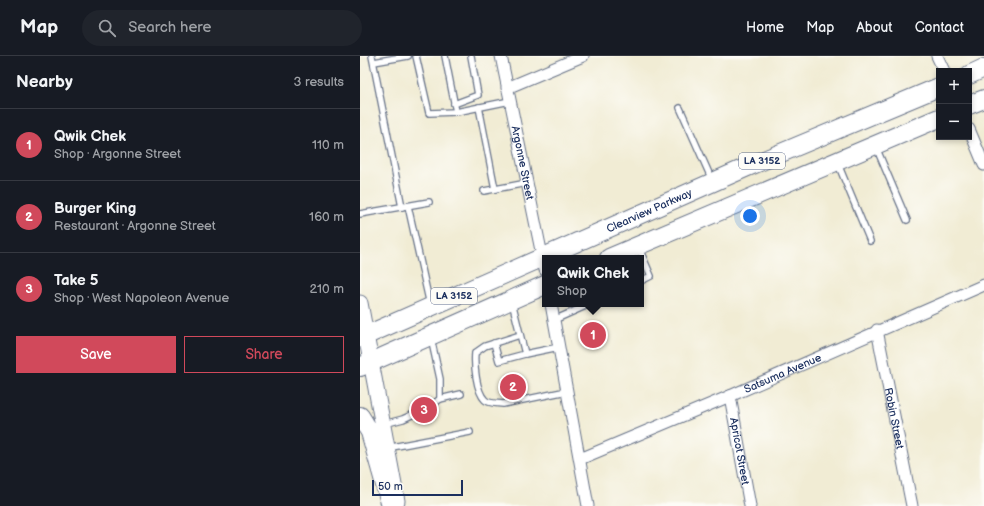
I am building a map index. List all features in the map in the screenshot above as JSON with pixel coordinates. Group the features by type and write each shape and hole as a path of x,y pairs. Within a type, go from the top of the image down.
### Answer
{"highway":[{"path":"972,74 984,68"},
{"path":"972,87 984,82"},
{"name":"Clearview Parkway","path":"561,255 713,182 936,89"},
{"path":"972,105 984,99"},
{"path":"909,131 913,118 936,107"},
{"name":"LA 3152","path":"616,255 936,119"},
{"name":"Clearview Parkway","path":"364,349 430,307 542,264"},
{"name":"LA 3152","path":"364,349 398,351 542,286"},
{"path":"360,416 370,432 391,506"}],"main road":[{"path":"360,302 364,349 383,424 398,506"}],"street":[{"name":"Argonne Street","path":"501,56 542,255"},
{"path":"507,88 583,56"},
{"path":"937,56 943,68"},
{"path":"972,136 984,165"},
{"name":"Satsuma Avenue","path":"580,459 730,396 984,284"},
{"path":"552,307 588,506"},
{"name":"Robin Street","path":"877,330 912,506"},
{"name":"Apricot Street","path":"730,396 750,506"}],"lane":[{"path":"408,56 373,59 405,206 430,307"},
{"path":"416,56 429,113 456,112 510,101"},
{"path":"445,56 456,112"},
{"path":"454,104 478,95 471,56"},
{"path":"479,107 495,189"},
{"path":"680,108 713,182"},
{"path":"875,146 907,220"},
{"path":"837,162 870,241"},
{"path":"484,191 527,183"},
{"path":"360,214 429,202"},
{"path":"638,246 642,255"},
{"path":"644,260 651,276 644,280"},
{"path":"512,300 525,354"},
{"path":"554,320 583,307"},
{"path":"520,335 485,346 475,353 474,362 480,392 485,401 493,404 503,404 567,391"},
{"path":"431,336 440,379 440,399"},
{"path":"494,343 499,361 559,347"},
{"path":"431,406 440,399 462,394"},
{"path":"383,424 416,414"},
{"path":"387,448 470,432"}],"place":[{"name":"Qwik Chek","path":"593,335"},
{"name":"Burger King","path":"513,387"},
{"name":"Take 5","path":"424,410"}]}
